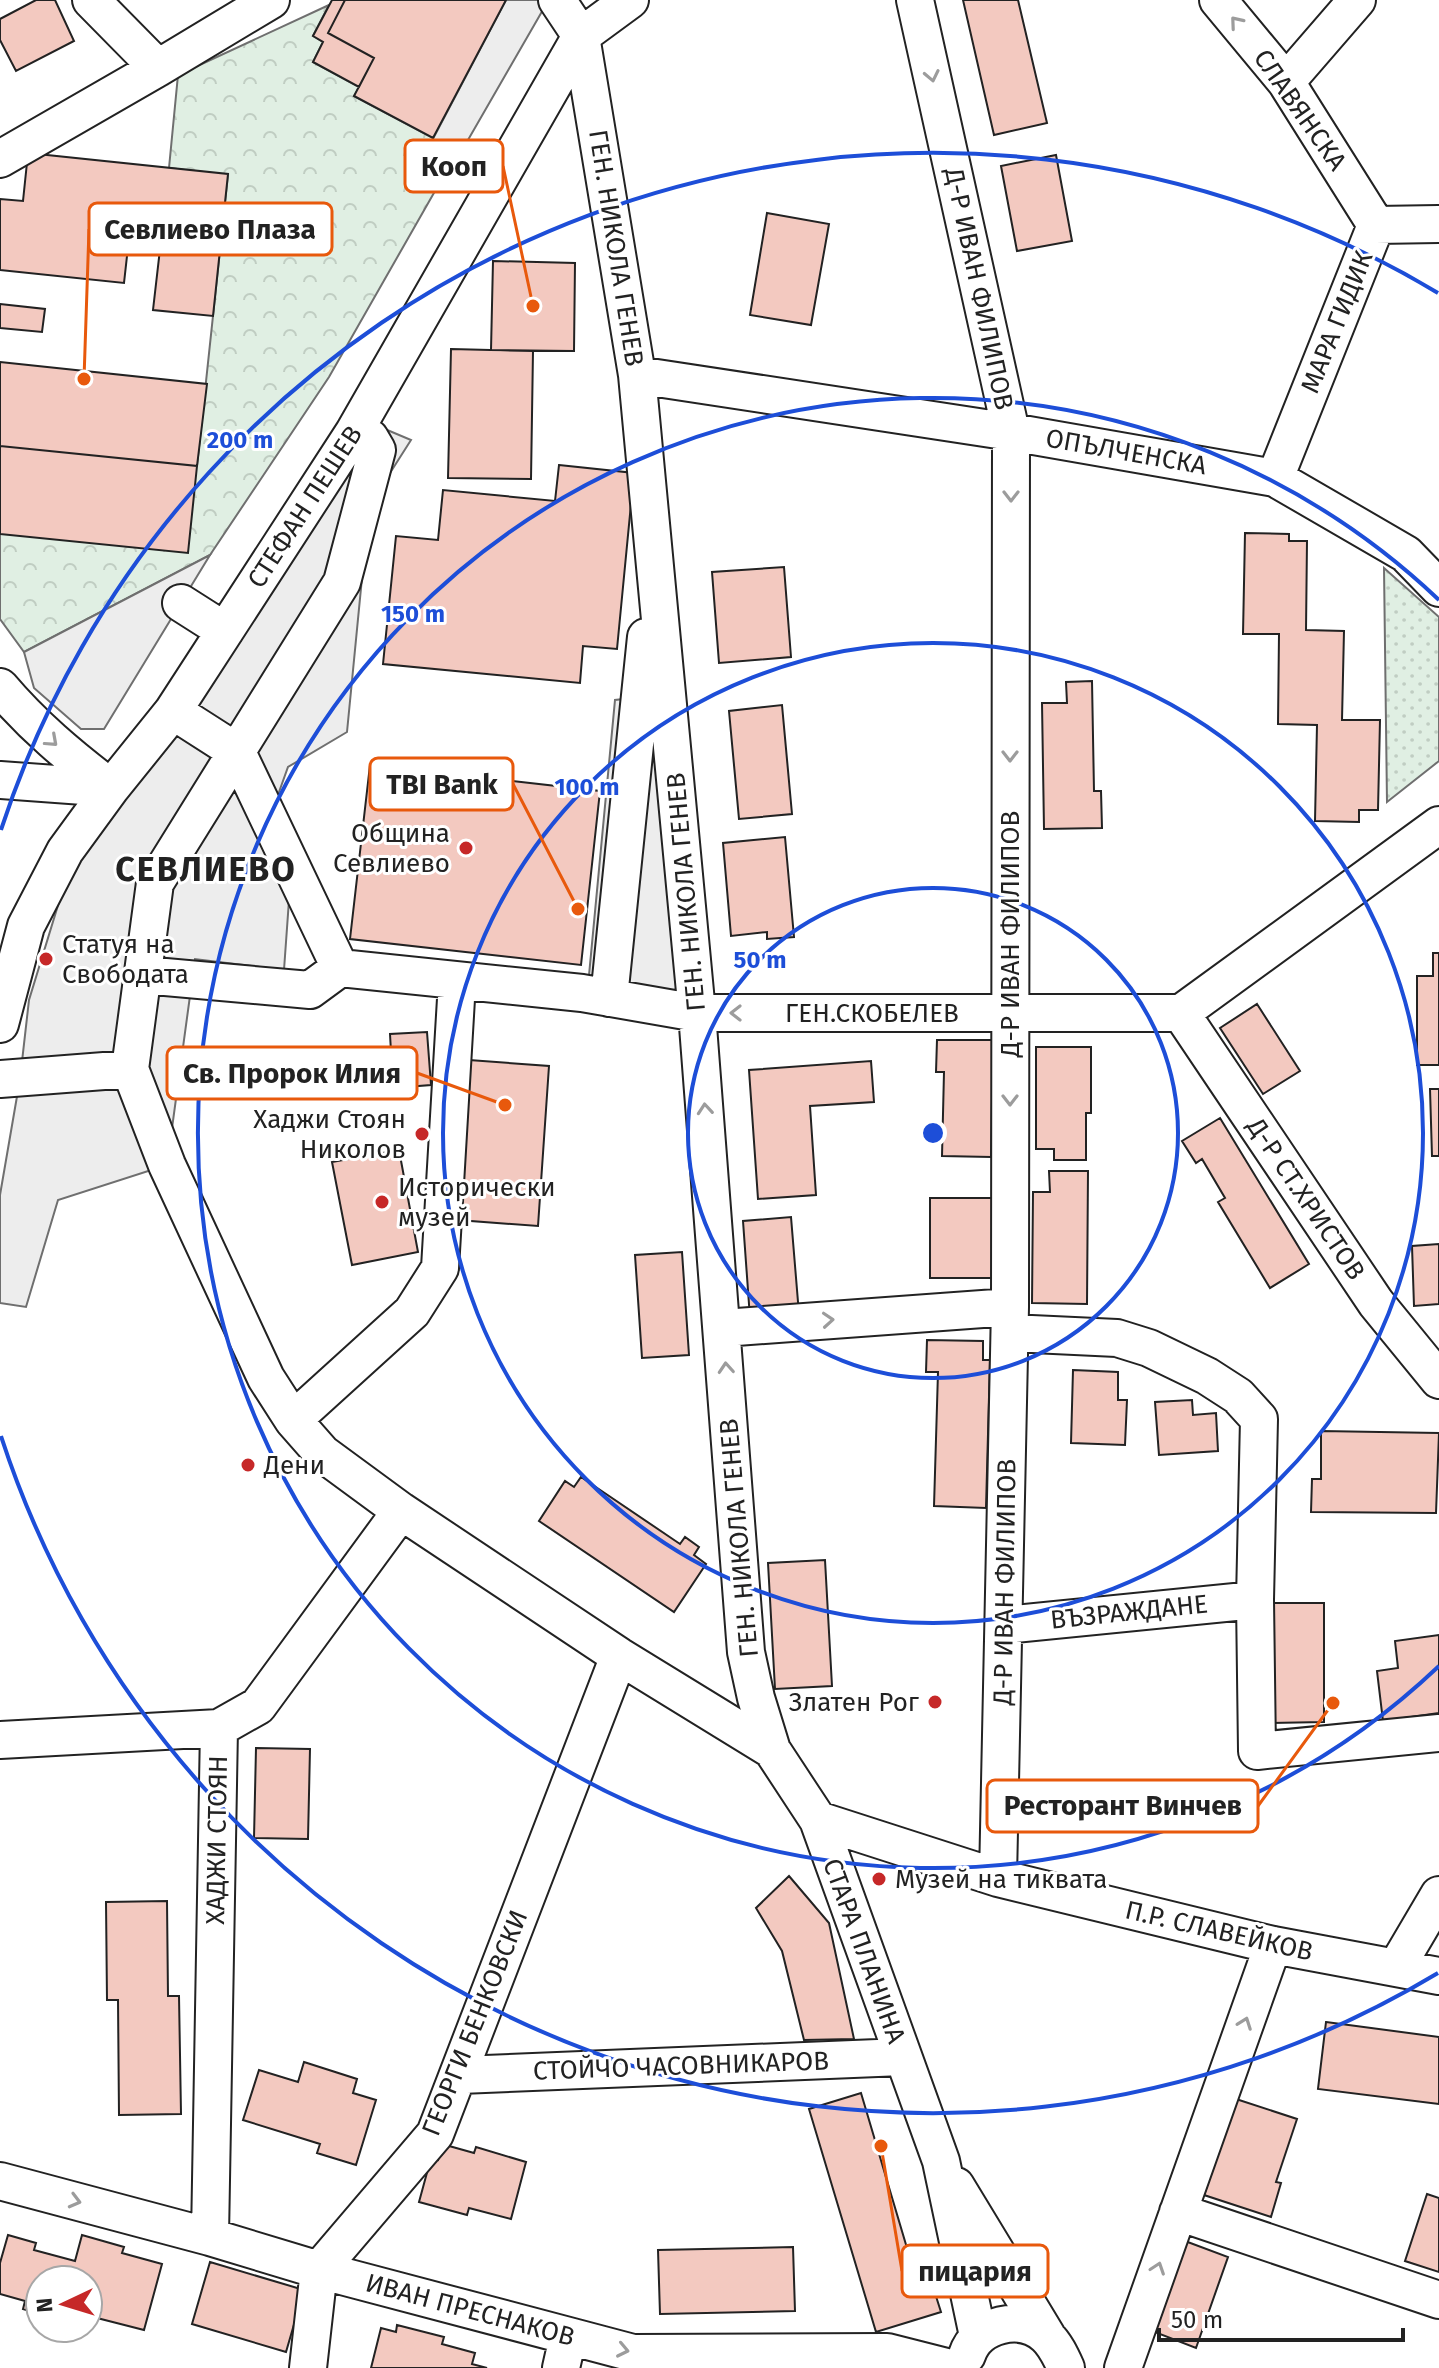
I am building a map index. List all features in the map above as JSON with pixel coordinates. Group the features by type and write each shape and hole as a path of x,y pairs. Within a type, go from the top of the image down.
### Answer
{"street":[{"path":"91,0 158,68"},
{"path":"0,159 271,0"},
{"path":"557,0 581,36"},
{"name":"СТЕФАН ПЕШЕВ","path":"0,1024 26,926 65,851 173,711 354,432 581,36 630,0"},
{"name":"Д-Р ИВАН ФИЛИПОВ","path":"915,0 1011,432 1010,1320 998,1878"},
{"name":"СЛАВЯНСКА","path":"1218,0 1286,82 1376,225"},
{"path":"1286,82 1357,0"},
{"name":"ГЕН. НИКОЛА ГЕНЕВ","path":"581,36 637,375 697,1013 746,1652 772,1750"},
{"name":"МАРА ГИДИК","path":"1275,478 1376,225 1439,224"},
{"name":"ОПЪЛЧЕНСКА","path":"637,375 1011,432 1275,478 1406,554 1439,588"},
{"path":"354,432 370,438 377,450 342,582 155,883 130,1069 167,1165 266,1378 293,1420 322,1453 401,1511 619,1656 772,1750"},
{"path":"181,603 225,631"},
{"path":"596,995 646,636 654,620 660,616"},
{"path":"0,687 57,747 111,788"},
{"path":"143,975 310,990 340,968 237,752 173,711"},
{"path":"0,780 111,788"},
{"path":"1181,1013 1439,825"},
{"name":"ГЕН.СКОБЕЛЕВ","path":"340,968 596,995 697,1013 1181,1013"},
{"path":"293,1420 412,1312 440,1268 457,982"},
{"name":"Д-Р СТ.ХРИСТОВ","path":"1181,1013 1376,1303 1439,1380"},
{"path":"0,1079 130,1069"},
{"path":"723,1328 1010,1320 1117,1338 1149,1348 1207,1376 1238,1396 1259,1419 1255,1600 1257,1751 1439,1733"},
{"name":"ХАДЖИ СТОЯН","path":"210,2237 219,1728 258,1706 401,1511"},
{"name":"ВЪЗРАЖДАНЕ","path":"1004,1625 1255,1600"},
{"name":"ГЕОРГИ БЕНКОВСКИ","path":"319,2270 435,2134 619,1656"},
{"path":"0,1740 219,1728"},
{"name":"СТАРА ПЛАНИНА","path":"772,1750 818,1820 941,2161 1066,2368"},
{"name":"П.Р. СЛАВЕЙКОВ","path":"818,1820 998,1878 1273,1945 1439,1976"},
{"path":"1396,1968 1439,1895"},
{"path":"1123,2368 1273,1945"},
{"name":"СТОЙЧО ЧАСОВНИКАРОВ","path":"460,2075 902,2057"},
{"name":"СТАРА ПЛАНИНА","path":"941,2161 972,2352"},
{"name":"ИВАН ПРЕСНАКОВ","path":"0,2181 210,2237 565,2352 887,2352 950,2368"},
{"path":"1178,2212 1439,2300"},
{"path":"308,2368 319,2270"},
{"path":"972,2352 998,2325 1017,2323 1047,2336"}],"green space":[{"path":"329,5 313,36 323,42 313,62 359,87 354,96 433,138 425,154 447,170 329,377 210,555 24,652 0,619 0,534 197,466 228,175 169,168 178,75"},
{"path":"1384,568 1439,617 1439,761 1387,802"}],"shaded area":[{"path":"506,0 539,0 544,8 453,166 425,154"},
{"path":"373,424 411,440 369,506 347,732 288,767 274,806 289,900 284,970 195,959 167,1165 58,1200 26,1307 0,1303 0,1195 20,1079 29,1000 67,876"},
{"path":"210,555 104,729 81,729 34,688 24,652"},
{"path":"661,695 690,1000 588,986 615,700"}],"building":[{"path":"36,0 55,0 74,41 16,71 0,40 0,19"},
{"path":"332,0 345,0 328,33 374,58 359,87 313,62 323,42 313,36"},
{"path":"345,0 506,0 433,138 354,96 374,58 328,33"},
{"path":"963,0 1018,0 1047,123 994,135"},
{"path":"28,153 228,174 213,316 153,310 163,223 131,220 124,283 0,270 0,199 23,201"},
{"path":"1056,155 1072,241 1017,251 1001,166"},
{"path":"767,213 829,224 811,325 750,315"},
{"path":"493,261 575,263 574,351 491,350"},
{"path":"0,304 45,309 42,332 0,328"},
{"path":"451,349 533,351 531,479 448,478"},
{"path":"0,362 207,384 197,466 0,446"},
{"path":"0,446 197,466 188,553 0,534"},
{"path":"559,465 634,473 617,649 583,646 580,683 383,664 396,536 438,540 443,490 555,501"},
{"path":"1245,533 1289,534 1289,541 1307,541 1306,630 1344,631 1342,720 1380,720 1378,810 1359,810 1359,822 1315,821 1317,725 1278,724 1279,634 1243,634"},
{"path":"784,567 791,657 719,663 712,572"},
{"path":"1092,681 1094,791 1101,791 1102,828 1044,829 1042,703 1067,703 1066,682"},
{"path":"782,705 792,814 739,819 729,711"},
{"path":"370,765 600,791 581,965 350,939"},
{"path":"785,837 794,937 767,939 767,932 731,936 723,843"},
{"path":"1433,953 1439,953 1439,1065 1417,1065 1417,976 1433,976"},
{"path":"1257,1004 1300,1071 1263,1094 1220,1028"},
{"path":"427,1032 431,1085 393,1088 390,1034"},
{"path":"937,1040 993,1040 991,1157 942,1156 944,1072 936,1072"},
{"path":"1036,1047 1091,1047 1091,1113 1086,1113 1086,1160 1054,1160 1054,1149 1036,1149"},
{"path":"469,1060 549,1066 538,1226 458,1220"},
{"path":"871,1061 874,1102 810,1106 816,1195 758,1199 749,1070"},
{"path":"1430,1089 1439,1089 1439,1156 1432,1156"},
{"path":"1220,1118 1309,1264 1270,1288 1218,1202 1225,1198 1202,1159 1196,1163 1182,1141"},
{"path":"399,1150 418,1252 352,1265 332,1162"},
{"path":"1049,1171 1088,1171 1087,1304 1032,1303 1033,1192 1050,1192"},
{"path":"930,1198 992,1198 992,1278 930,1278"},
{"path":"791,1217 799,1314 750,1318 743,1221"},
{"path":"1439,1244 1439,1304 1414,1306 1412,1246"},
{"path":"682,1252 689,1355 642,1358 635,1255"},
{"path":"927,1340 983,1341 983,1360 990,1360 986,1508 934,1506 938,1372 926,1372"},
{"path":"1073,1370 1118,1372 1118,1400 1127,1400 1125,1445 1071,1443"},
{"path":"1192,1400 1193,1415 1216,1413 1218,1451 1159,1455 1155,1402"},
{"path":"1321,1431 1439,1433 1436,1513 1311,1512 1312,1479 1321,1479"},
{"path":"581,1477 680,1544 685,1537 699,1547 694,1555 706,1564 674,1612 539,1521 565,1481 574,1487"},
{"path":"825,1560 832,1686 775,1689 768,1563"},
{"path":"1265,1603 1324,1603 1324,1722 1265,1723"},
{"path":"1439,1635 1439,1713 1383,1721 1377,1671 1398,1668 1395,1641"},
{"path":"256,1748 310,1749 308,1839 254,1838"},
{"path":"789,1876 829,1923 854,2039 804,2040 782,1951 756,1908"},
{"path":"167,1901 168,1996 179,1996 181,2114 119,2115 118,2000 107,2000 106,1902"},
{"path":"1326,2022 1439,2037 1439,2104 1318,2089"},
{"path":"304,2062 357,2079 353,2093 376,2100 356,2165 317,2153 320,2144 243,2120 259,2070 298,2082"},
{"path":"861,2093 915,2275 928,2271 941,2312 876,2332 809,2109"},
{"path":"1236,2099 1297,2119 1276,2182 1281,2183 1271,2217 1204,2195"},
{"path":"442,2144 474,2153 476,2147 526,2162 511,2219 469,2208 467,2215 419,2202 431,2158 438,2160"},
{"path":"1427,2194 1439,2198 1439,2272 1405,2261"},
{"path":"8,2235 36,2243 34,2250 75,2261 82,2235 124,2247 122,2253 162,2264 144,2330 104,2320 104,2264 24,2264 24,2301 0,2294 0,2263"},
{"path":"1185,2241 1228,2257 1196,2348 1152,2331"},
{"path":"793,2247 795,2311 660,2314 658,2250"},
{"path":"210,2262 304,2290 286,2352 192,2324"},
{"path":"397,2325 444,2337 442,2344 475,2353 472,2364 487,2368 371,2368 381,2328 396,2332"}],"place":[{"name":"Кооп","path":"533,306"},
{"name":"Севлиево Плаза","path":"84,379"},
{"name":"Община Севлиево","path":"466,848"},
{"name":"TBI Bank","path":"578,909"},
{"name":"Статуя на Свободата","path":"46,959"},
{"name":"Св. Пророк Илия","path":"505,1105"},
{"name":"Хаджи Стоян Николов","path":"422,1134"},
{"name":"Исторически музей","path":"382,1202"},
{"name":"Дени","path":"248,1465"},
{"name":"Златен Рог","path":"935,1702"},
{"name":"Ресторант Винчев","path":"1333,1703"},
{"name":"Музей на тиквата","path":"879,1879"},
{"name":"пицария","path":"881,2146"}],"district":[{"name":"СЕВЛИЕВО","path":"206,869"}]}
